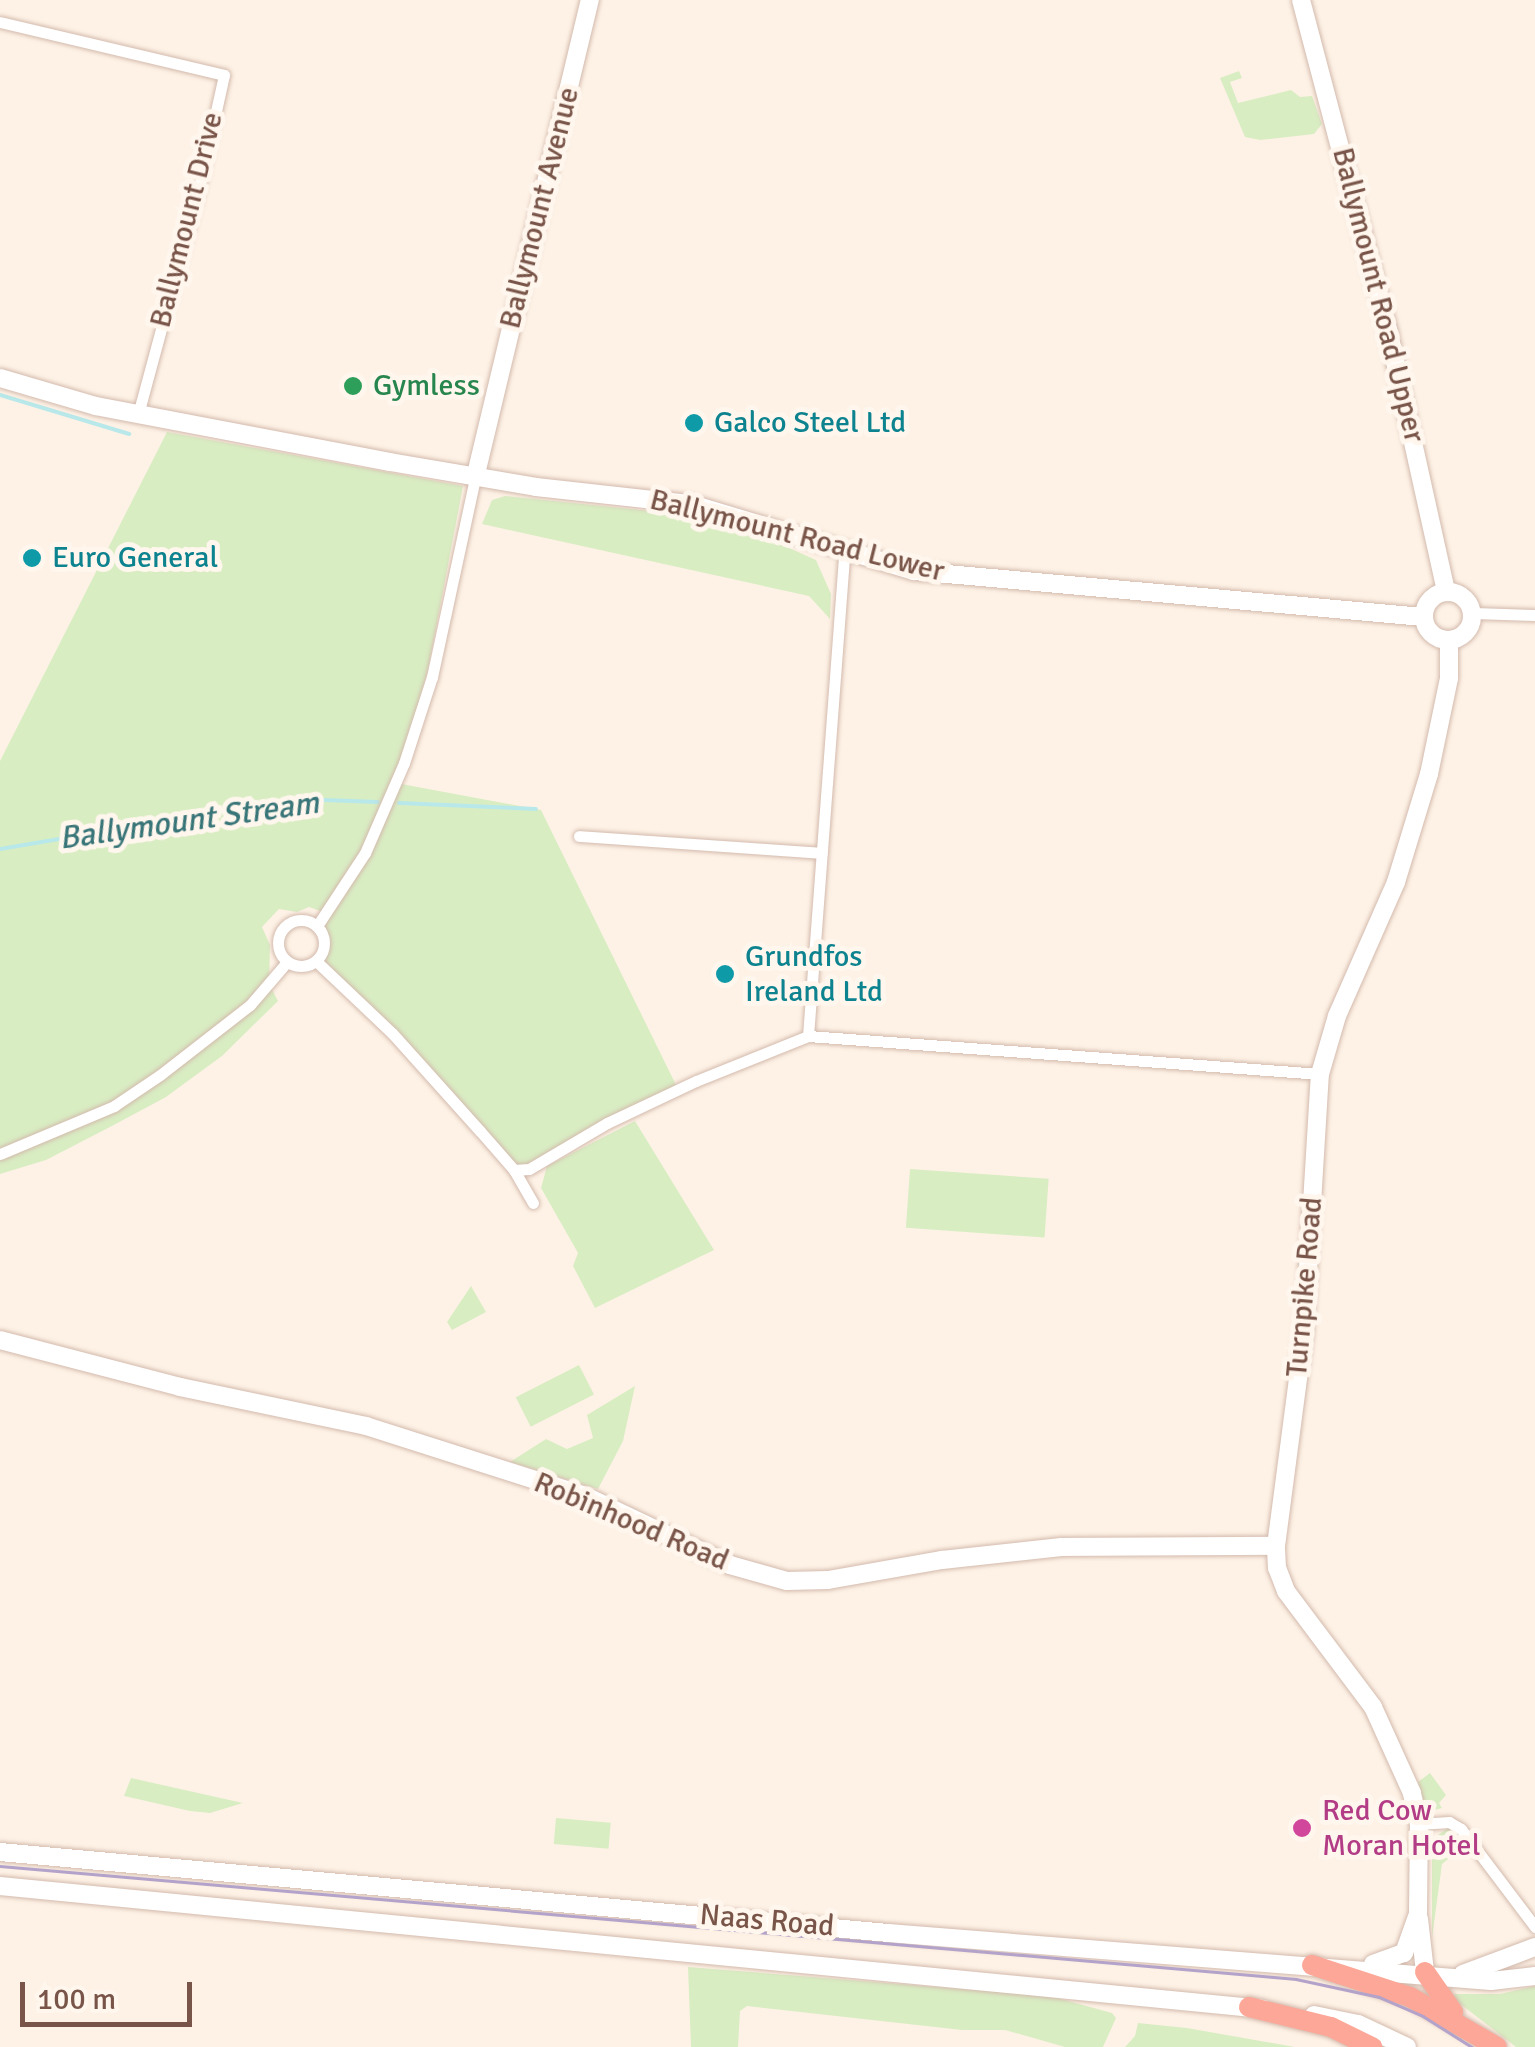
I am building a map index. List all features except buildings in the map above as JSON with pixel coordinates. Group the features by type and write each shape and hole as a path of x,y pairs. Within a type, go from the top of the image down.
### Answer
{"highway":[{"path":"1312,1965 1399,1992 1497,2047"},
{"path":"1425,1972 1440,1999 1473,2031"},
{"path":"1249,2007 1331,2027 1372,2047"}],"street":[{"name":"Ballymount Avenue","path":"476,474 590,0"},
{"name":"Ballymount Road Upper","path":"1301,0 1389,334 1446,592"},
{"name":"Ballymount Drive","path":"0,22 224,75 198,192 138,414"},
{"name":"Ballymount Road Lower","path":"0,378 138,414 536,487 691,504 755,520 895,567 961,577 1424,617"},
{"path":"317,926 365,852 404,763 432,677 476,474"},
{"path":"808,1036 844,552"},
{"path":"1446,592 1462,596 1472,612 1468,628 1449,640 1434,636 1424,617 1430,598 1446,592"},
{"path":"1472,612 1535,615"},
{"name":"Turnpike Road","path":"1425,1972 1418,1914 1419,1824 1406,1772 1364,1695 1286,1591 1276,1568 1276,1546 1304,1334 1320,1074 1337,1016 1391,896 1424,789 1442,719 1449,640"},
{"path":"578,836 822,853"},
{"path":"300,920 317,926 324,940 316,961 302,966 287,962 278,943 284,927 300,920"},
{"path":"316,961 392,1034 514,1170 532,1203"},
{"path":"0,1154 114,1106 160,1076 250,1006 287,962"},
{"path":"514,1170 528,1169 606,1123 696,1080 808,1036 1320,1074"},
{"name":"Robinhood Road","path":"0,1340 180,1387 385,1432 585,1496 730,1565 787,1581 818,1581 1060,1547 1276,1546"},
{"path":"1419,1824 1449,1822 1461,1829 1535,1926"},
{"name":"Naas Road","path":"0,1852 888,1933 1425,1972 1491,1981 1535,1976"},
{"name":"Naas Road","path":"0,1886 1249,2007 1340,2019 1372,2029 1407,2047"},
{"path":"0,1898 31,1889"},
{"path":"1345,1968 1388,1962 1404,1953 1418,1914"},
{"path":"1423,1942 1453,1976 1535,1948"}],"green space":[{"path":"1239,71 1242,78 1230,82 1238,103 1291,90 1300,97 1312,96 1322,124 1314,134 1260,140 1245,137 1220,78"},
{"path":"167,432 463,486 428,670 396,783 541,810 678,1089 521,1171 316,961 324,948 320,930 326,913 309,907 297,912 279,909 262,927 270,945 269,984 278,1001 222,1056 166,1097 110,1127 46,1160 0,1174 0,761"},
{"path":"505,496 660,512 769,539 816,560 831,594 830,619 809,596 482,524 492,500"},
{"path":"635,1121 714,1250 595,1308 573,1266 578,1253 541,1188 547,1166"},
{"path":"910,1169 1049,1179 1045,1238 906,1228"},
{"path":"471,1286 486,1312 452,1330 447,1322"},
{"path":"579,1365 594,1394 531,1427 516,1397"},
{"path":"635,1386 623,1441 598,1489 510,1462 546,1439 567,1449 593,1438 587,1415"},
{"path":"1430,1773 1446,1795 1439,1803 1442,1808 1435,1810 1423,1804 1418,1782"},
{"path":"131,1778 243,1803 210,1813 190,1811 124,1796"},
{"path":"556,1818 611,1823 609,1849 554,1844"},
{"path":"1448,1828 1468,1843 1442,1864 1432,1938 1432,1839"},
{"path":"688,1967 1050,1996 1112,2013 1116,2018 1103,2047 1065,2047 1005,2030 962,2030 747,2006 740,2011 738,2047 691,2047"},
{"path":"1535,1986 1535,2047 1516,2047 1454,1999 1454,1994 1500,1994"},
{"path":"1138,2023 1295,2047 1125,2047 1135,2036"}],"waterway":[{"path":"0,395 129,434"},
{"name":"Ballymount Stream","path":"0,849 297,799 378,802"},
{"name":"Ballymount Stream","path":"399,803 536,809"}],"tram line":[{"path":"0,1866 1296,1979 1379,1997 1423,2016 1472,2047"}],"place":[{"name":"Gymless","path":"353,386"},
{"name":"Galco Steel Ltd","path":"694,423"},
{"name":"Euro General","path":"32,558"},
{"name":"Grundfos Ireland Ltd","path":"725,974"},
{"name":"Red Cow Moran Hotel","path":"1302,1828"}]}
